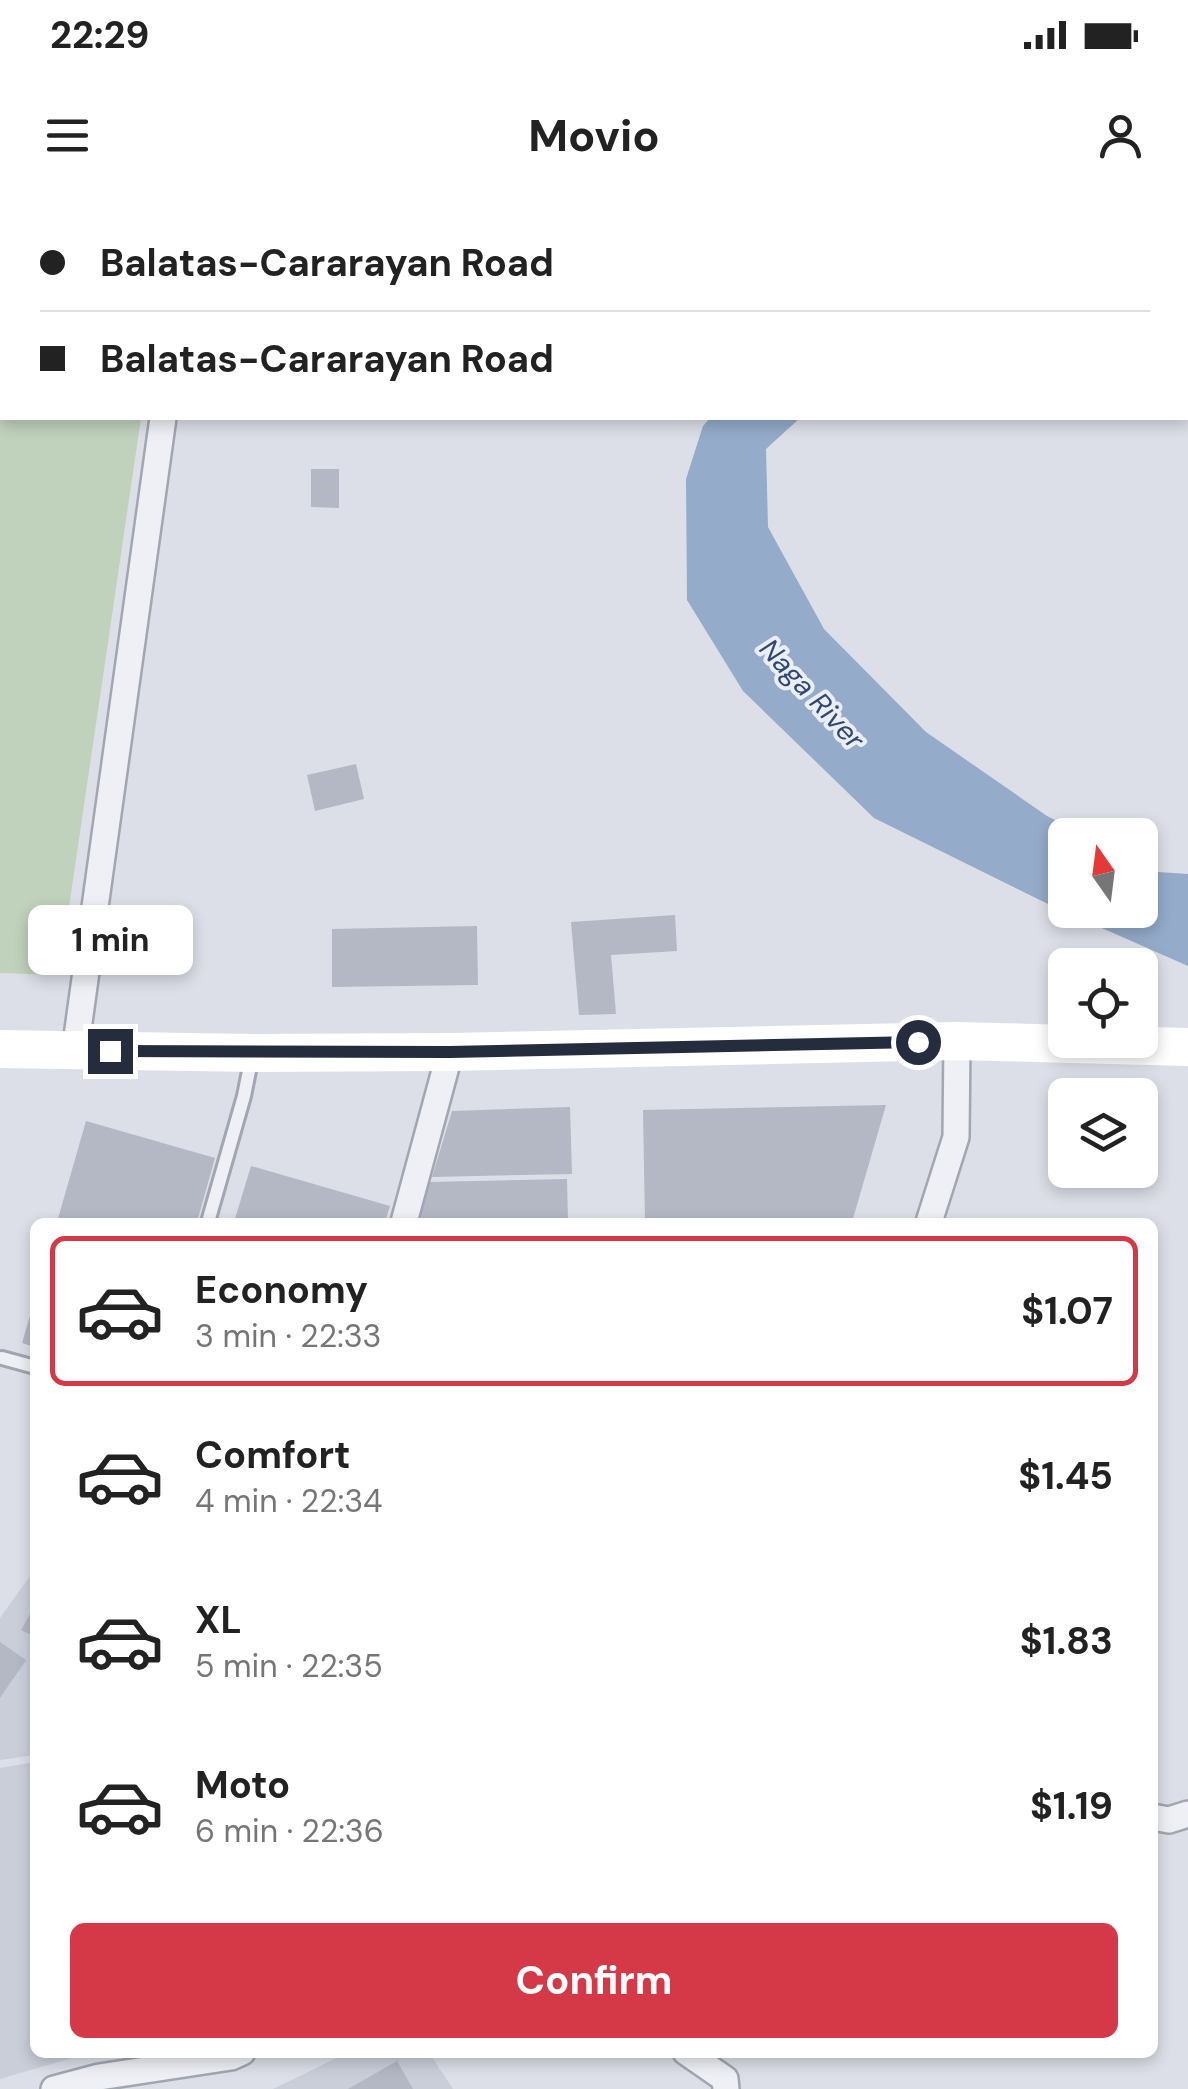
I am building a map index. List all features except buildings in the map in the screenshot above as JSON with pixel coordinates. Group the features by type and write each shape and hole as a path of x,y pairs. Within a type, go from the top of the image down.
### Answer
{"main road":[{"path":"0,1049 450,1052 957,1041 1184,1053"}],"street":[{"path":"74,1051 162,420"},
{"path":"930,1218 956,1138 957,1041"},
{"path":"405,1218 450,1052"},
{"path":"1158,1818 1169,1820 1188,1814"},
{"path":"66,2087 225,2058"},
{"path":"695,2058 725,2079 726,2089"}],"lane":[{"path":"209,1218 253,1053"},
{"path":"2,1358 30,1366"}],"shaded area":[{"path":"30,1576 30,1756 0,1760 0,1618"},
{"path":"30,1763 30,2058 72,2058 0,2079 0,1768"},
{"path":"337,2058 432,2058 453,2089 273,2089"}],"green space":[{"path":"0,420 141,420 59,975 0,973"}],"water":[{"name":"Naga River","path":"708,420 798,420 766,449 768,527 824,629 926,732 1051,818 1048,904 874,818 743,691 687,600 686,479"},
{"path":"1158,872 1188,874 1188,966 1158,953 1158,948 1147,948 1102,928 1158,928"}],"route":[{"path":"110,1051 450,1052 918,1042"}]}
